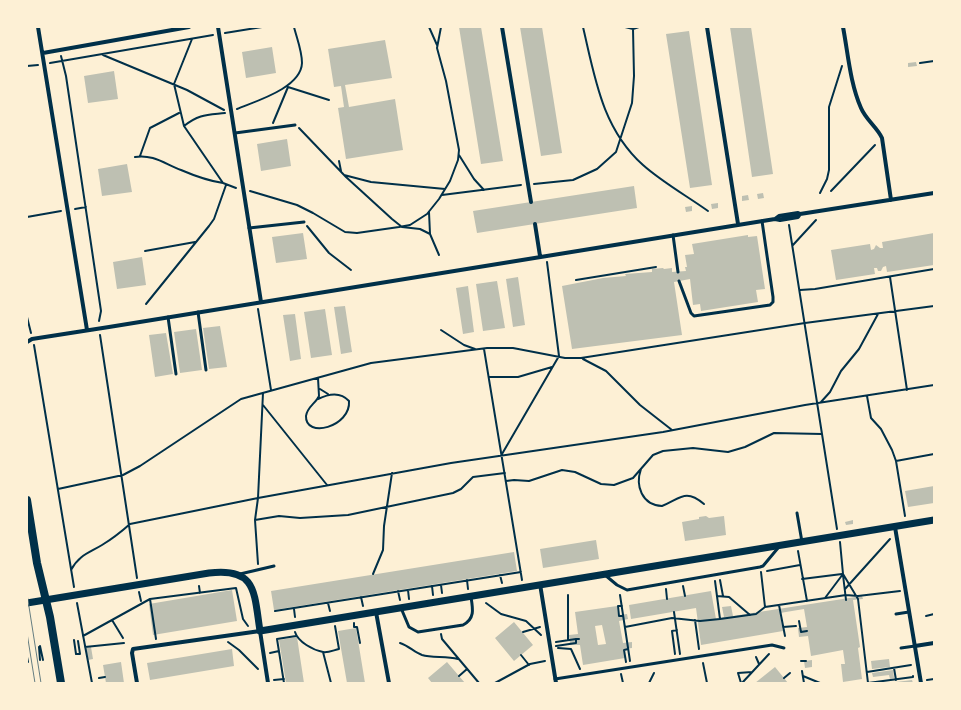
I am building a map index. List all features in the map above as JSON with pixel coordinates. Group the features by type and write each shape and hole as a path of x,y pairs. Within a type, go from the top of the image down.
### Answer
{"main road":[{"path":"27,500 37,563 46,601 61,683"}],"street":[{"path":"38,27 87,330"},
{"path":"43,53 189,27"},
{"path":"218,27 229,112 234,133 261,302"},
{"path":"502,27 532,202"},
{"path":"706,27 738,224"},
{"path":"843,27 858,101 865,116 880,133 882,138 891,200"},
{"path":"27,342 32,339 540,256 673,236 762,221 778,216 800,214 934,193"},
{"path":"535,224 540,256"},
{"path":"27,337 32,339"},
{"path":"137,683 132,653 133,649 376,612 400,604 604,574 934,520"},
{"path":"895,527 921,683"},
{"path":"27,603 217,572 240,574 248,580 252,586 268,683"},
{"path":"540,584 556,681"},
{"path":"376,612 389,683"},
{"path":"915,646 934,643"}],"lane":[{"path":"234,133 295,125"},
{"path":"679,281 691,313 694,316 770,305 773,302 774,297 762,221"},
{"path":"250,228 304,222"},
{"path":"673,236 678,272"},
{"path":"198,312 206,370"},
{"path":"168,317 176,374"},
{"path":"797,513 802,542"},
{"path":"604,574 617,585 627,590 763,566 780,545"},
{"path":"240,574 274,566"},
{"path":"400,604 409,627 413,631 418,632 441,629 463,625 469,622 472,615 470,593"},
{"path":"896,614 909,612"},
{"path":"556,681 772,645 784,648"},
{"path":"902,648 915,646"}],"path":[{"path":"27,65 30,66 63,61 262,27"},
{"path":"184,126 194,118 229,112 287,87 292,83 301,68 301,54 294,27"},
{"path":"429,27 438,46 446,81 458,154 474,179 484,190"},
{"path":"438,46 441,27"},
{"path":"584,27 602,106 621,140 633,156 644,167 708,211"},
{"path":"625,27 633,29 639,27"},
{"path":"441,196 529,184 573,180 597,169 616,152 629,115 634,86 633,29"},
{"path":"192,39 174,84 180,112 184,126 223,183"},
{"path":"102,54 174,84 229,112"},
{"path":"62,56 101,311 98,322"},
{"path":"920,63 934,61"},
{"path":"820,193 827,179 829,170 829,107 843,64"},
{"path":"287,87 329,100"},
{"path":"271,128 287,87"},
{"path":"140,156 150,128 180,112"},
{"path":"295,125 344,175 402,227 411,227 430,234"},
{"path":"831,191 875,145"},
{"path":"135,157 140,156 155,158 180,170 297,205 345,232 357,233 410,225 429,211 441,196 450,181 458,154"},
{"path":"339,161 341,172"},
{"path":"344,175 371,182 445,189"},
{"path":"146,304 214,219 226,185"},
{"path":"74,209 86,207"},
{"path":"27,217 61,211"},
{"path":"429,211 430,234 439,255"},
{"path":"793,245 816,220"},
{"path":"304,222 328,253 351,270"},
{"path":"789,222 819,403 822,434 838,532"},
{"path":"145,251 196,241"},
{"path":"502,455 559,356 547,261"},
{"path":"576,280 656,268"},
{"path":"800,290 815,289 934,269"},
{"path":"890,277 907,390"},
{"path":"58,489 123,475 140,466 232,404 271,390 371,363 484,349 514,348 559,356 582,358 805,323 934,306"},
{"path":"258,308 271,390"},
{"path":"819,403 830,392 841,370 859,349 878,313"},
{"path":"27,317 31,331"},
{"path":"441,330 464,345 476,350"},
{"path":"100,334 123,475 137,576"},
{"path":"34,347 74,584"},
{"path":"484,349 522,581"},
{"path":"582,358 606,371 640,405 672,430"},
{"path":"489,377 518,377 552,367"},
{"path":"318,378 320,389 318,399"},
{"path":"71,570 76,560 85,553 101,546 121,533 130,524 392,473 672,430 819,403 934,385"},
{"path":"320,389 329,395"},
{"path":"259,569 255,520 258,498 263,393"},
{"path":"329,395 341,395 349,401 348,410 343,418 334,425 317,429 310,426 306,416 308,410 318,399 329,395"},
{"path":"867,396 871,418 881,429 896,461 905,519"},
{"path":"262,404 327,485"},
{"path":"506,481 529,481 562,470 575,472 601,484 614,485 628,481 653,455 663,451 693,448 728,452 745,447 774,433 822,434"},
{"path":"896,461 934,454"},
{"path":"642,468 638,483 639,491 650,502 662,506 686,495 695,497 704,504"},
{"path":"373,574 383,550 392,473"},
{"path":"255,520 279,516 300,518 336,517 387,508 453,493 461,489 473,477 505,473"},
{"path":"845,589 892,536"},
{"path":"840,541 846,600"},
{"path":"798,550 807,601"},
{"path":"765,607 761,572 800,565"},
{"path":"275,611 521,572"},
{"path":"843,574 856,596 866,654 868,683 913,677 910,660"},
{"path":"802,579 843,574"},
{"path":"825,598 843,574"},
{"path":"500,575 502,584"},
{"path":"720,579 723,596"},
{"path":"467,580 470,593"},
{"path":"715,580 720,619"},
{"path":"441,585 442,594"},
{"path":"199,586 200,593"},
{"path":"432,586 433,596"},
{"path":"684,586 685,596"},
{"path":"83,636 150,599 236,588 243,619 248,626"},
{"path":"666,589 667,599"},
{"path":"408,590 409,600"},
{"path":"398,591 400,604"},
{"path":"625,627 675,619 695,620 700,622 756,614 765,607 846,595 856,596 900,591"},
{"path":"568,595 568,640"},
{"path":"620,595 630,662"},
{"path":"139,596 141,600"},
{"path":"717,596 729,597 750,615"},
{"path":"361,597 363,607"},
{"path":"150,599 157,645"},
{"path":"484,601 501,614 523,620 542,636"},
{"path":"328,603 330,612"},
{"path":"779,605 785,636"},
{"path":"77,607 92,683"},
{"path":"294,608 295,617"},
{"path":"152,613 157,612"},
{"path":"674,612 680,654"},
{"path":"926,616 934,614"},
{"path":"112,620 123,638"},
{"path":"695,620 699,649"},
{"path":"799,621 801,632 807,631"},
{"path":"783,627 796,626"},
{"path":"155,628 160,627"},
{"path":"354,627 358,627 360,643"},
{"path":"523,632 532,628 540,627"},
{"path":"441,629 442,639 479,683"},
{"path":"675,655 672,631 677,630"},
{"path":"295,631 296,636 301,642 323,652 339,650 336,632"},
{"path":"284,683 277,640 296,636"},
{"path":"556,642 577,639 576,643 556,647 571,649 581,670"},
{"path":"76,640 80,654 76,654 76,640"},
{"path":"228,642 239,650 258,669"},
{"path":"85,647 124,643"},
{"path":"400,643 409,646 424,655 459,659"},
{"path":"40,647 42,660"},
{"path":"626,662 624,650 628,649"},
{"path":"269,653 279,651"},
{"path":"323,652 331,683"},
{"path":"752,672 738,673 742,683 769,654"},
{"path":"521,655 529,665"},
{"path":"27,657 28,662"},
{"path":"756,657 759,664"},
{"path":"495,683 529,665 547,660"},
{"path":"801,661 806,661"},
{"path":"704,665 707,683"},
{"path":"867,672 911,665"},
{"path":"894,668 896,680"},
{"path":"459,676 467,669"},
{"path":"802,671 804,683"},
{"path":"649,683 654,674"},
{"path":"784,678 790,674"},
{"path":"803,676 820,683"},
{"path":"99,678 105,677"},
{"path":"622,678 622,683"},
{"path":"274,680 284,679"},
{"path":"926,680 934,679"}],"building":[{"path":"459,27 481,27 503,161 481,164"},
{"path":"520,27 542,27 562,153 541,156"},
{"path":"730,27 751,27 773,174 752,177"},
{"path":"689,31 712,185 690,188 666,34"},
{"path":"385,40 392,78 345,85 349,107 395,99 403,150 346,159 338,108 344,107 341,86 334,87 328,49"},
{"path":"272,47 276,73 246,78 242,52"},
{"path":"916,62 917,66 908,67 908,63"},
{"path":"114,71 118,99 88,103 84,76"},
{"path":"287,139 291,166 261,171 257,144"},
{"path":"127,164 132,192 102,196 98,169"},
{"path":"634,186 637,208 477,233 473,211"},
{"path":"763,193 764,198 758,199 757,194"},
{"path":"748,195 749,200 742,201 742,196"},
{"path":"718,203 718,208 712,209 711,204"},
{"path":"692,206 692,211 686,212 685,207"},
{"path":"303,233 307,259 276,263 272,237"},
{"path":"934,233 934,265 887,272 886,266 883,267 881,271 874,268 875,274 836,280 831,250 870,244 871,250 874,249 876,245 883,248 882,242"},
{"path":"748,235 748,237 757,236 765,289 756,290 758,302 701,311 700,304 693,305 690,279 674,282 682,335 572,349 562,286 603,278 626,276 625,274 652,272 652,269 672,268 672,272 686,271 685,267 687,267 685,255 694,254 692,244"},
{"path":"142,257 146,285 117,289 113,262"},
{"path":"518,277 525,325 513,327 506,279"},
{"path":"497,281 505,328 483,331 476,284"},
{"path":"468,286 474,332 463,334 456,288"},
{"path":"345,306 352,352 341,354 334,307"},
{"path":"325,309 332,355 311,358 304,312"},
{"path":"295,314 301,359 290,361 283,315"},
{"path":"220,326 227,367 209,369 203,328"},
{"path":"196,329 202,370 180,373 174,332"},
{"path":"166,333 173,374 155,377 149,335"},
{"path":"934,486 934,503 908,507 905,491"},
{"path":"706,516 709,518 724,516 726,535 685,541 682,522 699,519 699,517"},
{"path":"853,520 853,524 846,525 845,522"},
{"path":"596,540 599,559 543,568 540,549"},
{"path":"514,552 517,571 274,610 271,591"},
{"path":"232,590 237,621 153,635 149,604"},
{"path":"711,591 716,619 724,617 722,607 731,606 733,616 862,596 863,599 853,600 860,647 858,648 862,679 843,682 841,664 845,664 843,650 811,656 808,636 799,637 798,628 807,627 804,609 780,613 783,631 701,645 696,608 631,619 629,605"},
{"path":"617,606 618,615 627,614 628,619 619,621 623,643 632,642 632,648 623,649 625,658 583,665 580,645 570,645 569,635 578,634 575,612","holes":["602,625 606,644 598,645 595,626"]},
{"path":"514,622 533,645 514,661 495,638"},
{"path":"356,628 365,683 347,683 338,631"},
{"path":"297,637 304,683 286,683 279,640"},
{"path":"91,647 93,659 88,660 86,648"},
{"path":"232,649 234,666 150,680 147,663"},
{"path":"889,659 890,667 872,669 871,661"},
{"path":"812,660 812,667 805,668 804,661"},
{"path":"121,662 124,683 106,683 103,665"},
{"path":"447,662 465,683 432,683 428,678"},
{"path":"775,667 788,683 755,683"},
{"path":"893,670 894,678 890,679 889,675 873,677 872,673"},
{"path":"912,680 913,683 896,683 896,682"}],"tram line":[{"path":"27,594 41,683"},
{"path":"27,633 35,683"}]}
